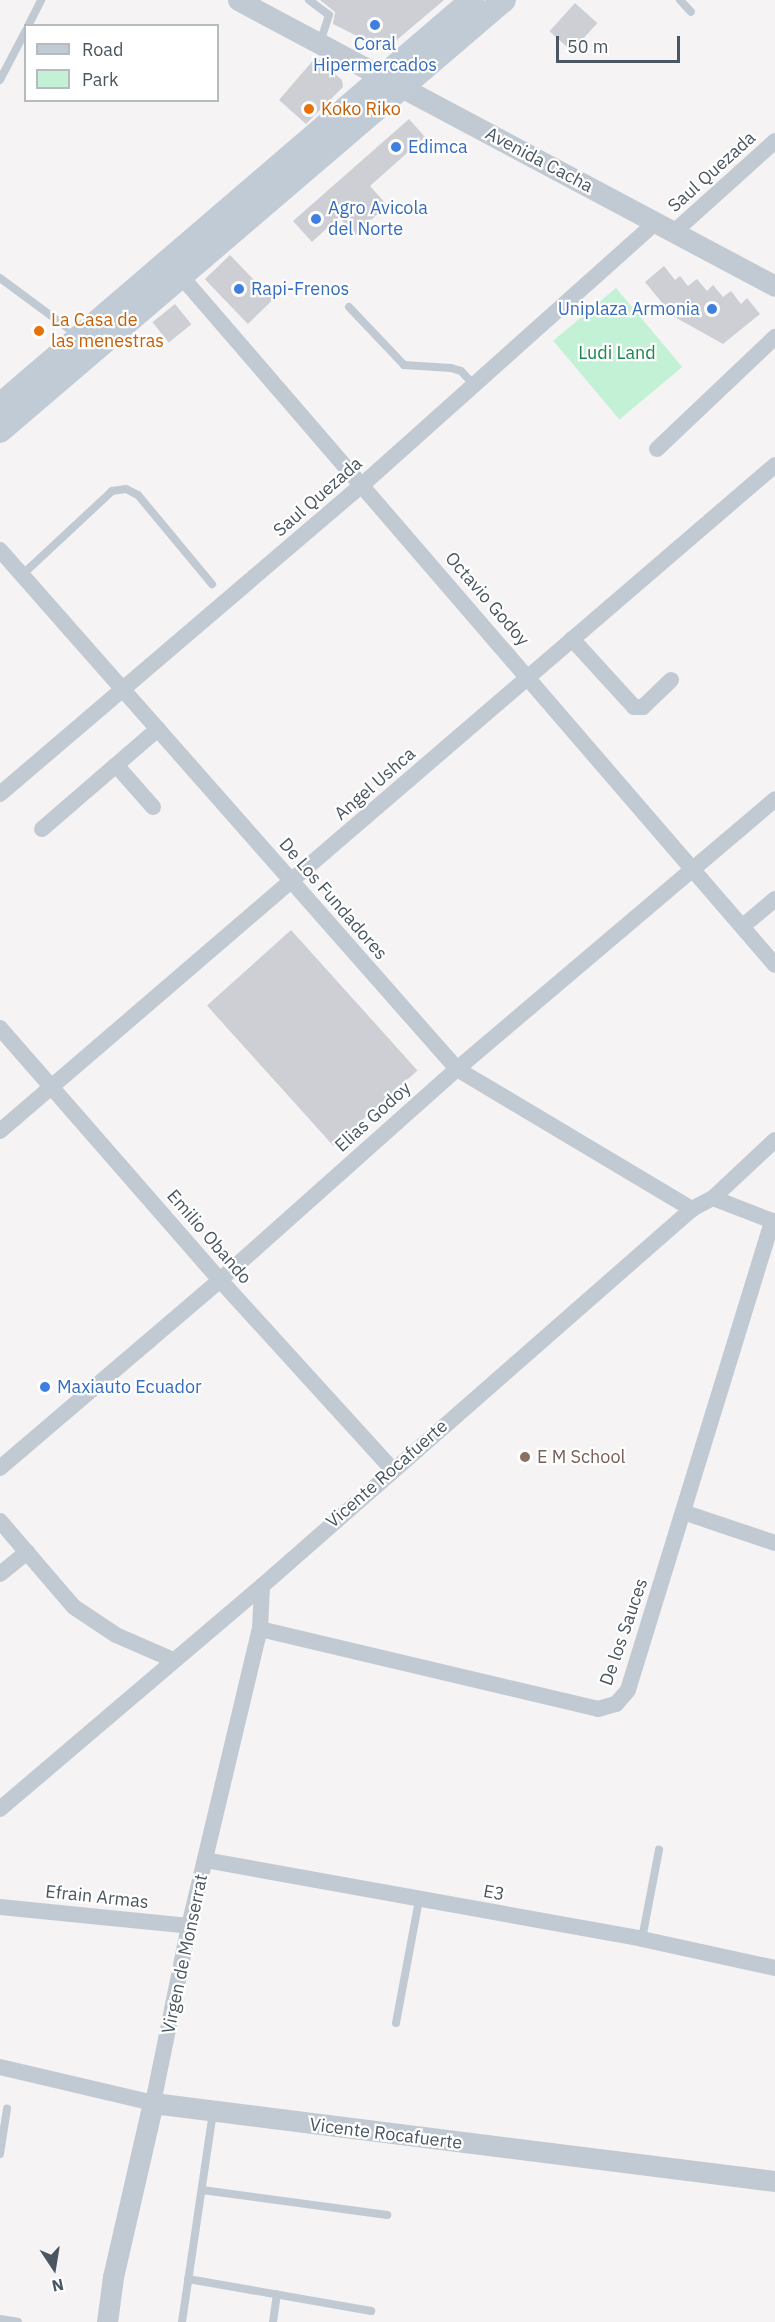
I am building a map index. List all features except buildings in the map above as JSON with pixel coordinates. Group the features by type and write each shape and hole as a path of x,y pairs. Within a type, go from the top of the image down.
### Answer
{"main road":[{"path":"393,81 472,0"},
{"path":"0,431 175,268 393,81 504,0"},
{"path":"0,405 80,337 175,268"}],"street":[{"name":"Avenida Cacha","path":"238,0 775,286"},
{"name":"Saul Quezada","path":"674,232 775,141"},
{"name":"Saul Quezada","path":"0,794 124,691 362,485 656,222"},
{"name":"Octavio Godoy","path":"175,268 775,965"},
{"path":"657,449 775,337"},
{"name":"Angel Ushca","path":"0,1131 293,882 528,676 775,465"},
{"name":"De Los Fundadores","path":"0,550 457,1069 692,1209"},
{"path":"572,639 634,707 643,707 671,680"},
{"path":"42,829 158,729"},
{"path":"116,765 153,807"},
{"name":"Elias Godoy","path":"0,1468 220,1280 457,1069 775,799"},
{"path":"743,926 775,899"},
{"name":"Emilio Obando","path":"0,1028 220,1280 392,1468"},
{"name":"Vicente Rocafuerte","path":"0,1809 171,1659 262,1586 392,1468 692,1209 713,1198 775,1140"},
{"path":"713,1198 774,1221"},
{"name":"De los Sauces","path":"260,1629 608,1708 628,1690 774,1221"},
{"path":"683,1512 775,1543"},
{"path":"0,1521 74,1607 92,1622 171,1659"},
{"path":"0,1574 27,1552"},
{"name":"Virgen de Monserrat","path":"107,2322 113,2277 153,2103 189,1926 260,1629 262,1586"},
{"name":"E3","path":"205,1860 642,1939 775,1968"},
{"name":"Efrain Armas","path":"0,1906 189,1926"},
{"name":"Vicente Rocafuerte","path":"0,2067 153,2103 213,2113 775,2181"}],"lane":[{"path":"29,24 41,0"},
{"path":"309,0 329,15 319,42"},
{"path":"680,0 691,12"},
{"path":"0,80 24,34"},
{"path":"0,278 80,337"},
{"path":"350,307 404,365 451,368 461,371 474,385"},
{"path":"22,575 112,491 126,489 138,495 212,584"},
{"path":"642,1939 658,1850"},
{"path":"396,2023 419,1900"},
{"path":"0,2154 7,2109"},
{"path":"182,2322 213,2113"},
{"path":"202,2190 387,2215"},
{"path":"188,2279 371,2311"},
{"path":"273,2322 277,2294"},
{"path":"0,2319 18,2322"}],"green space":[{"name":"Ludi Land","path":"616,288 682,367 619,420 553,341"}],"place":[{"name":"Coral Hipermercados","path":"375,25"},
{"name":"Koko Riko","path":"309,109"},
{"name":"Edimca","path":"396,147"},
{"name":"Agro Avicola del Norte","path":"316,219"},
{"name":"Rapi-Frenos","path":"239,289"},
{"name":"Uniplaza Armonia","path":"712,309"},
{"name":"La Casa de las menestras","path":"39,331"},
{"name":"Maxiauto Ecuador","path":"45,1387"},
{"name":"E M School","path":"525,1457"}]}
